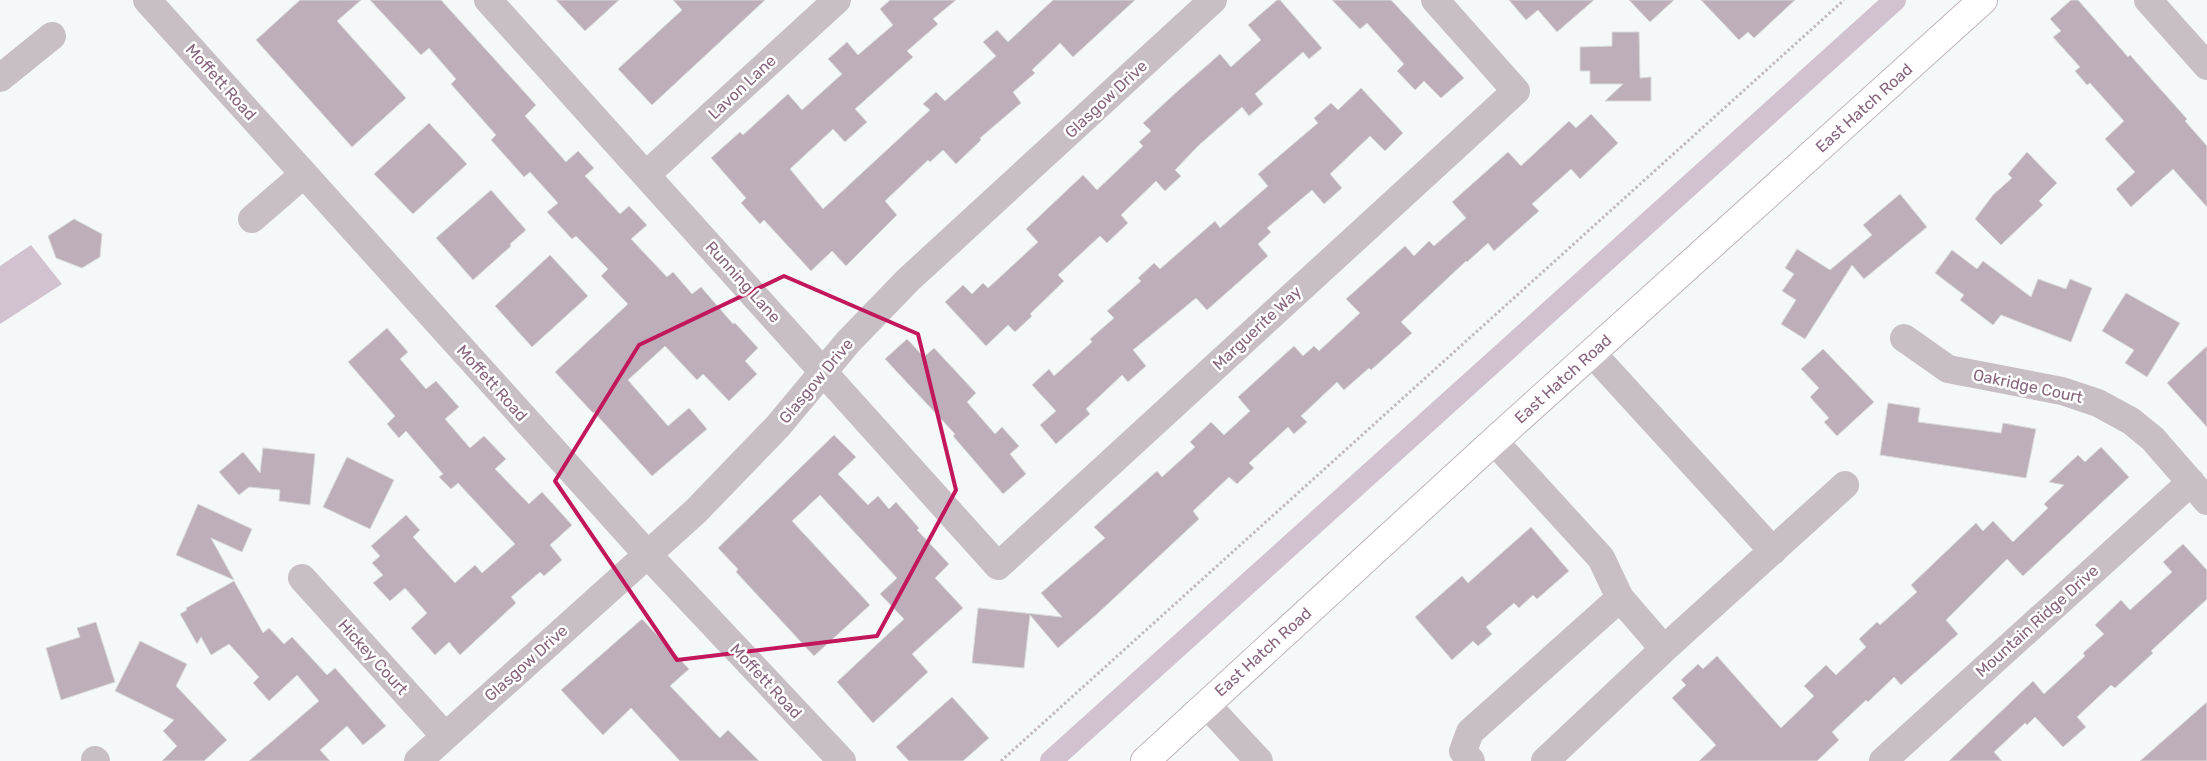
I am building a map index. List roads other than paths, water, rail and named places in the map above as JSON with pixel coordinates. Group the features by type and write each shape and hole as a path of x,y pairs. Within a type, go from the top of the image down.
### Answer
{"main road":[{"name":"East Hatch Road","path":"1145,761 1494,441 1983,0"}],"street":[{"name":"Moffett Road","path":"147,0 647,554 842,761"},
{"name":"Running Lane","path":"488,0 998,566"},
{"name":"Lavon Lane","path":"646,175 837,0"},
{"name":"Glasgow Drive","path":"418,761 724,484 778,426 823,370 908,280 1213,0"},
{"name":"Marguerite Way","path":"998,566 1516,90 1434,0"},
{"path":"2148,0 2207,66"},
{"path":"0,78 52,36"},
{"path":"252,219 304,174"},
{"name":"Oakridge Court","path":"1904,338 1948,369 2062,391 2098,403 2131,421 2153,439 2199,491"},
{"path":"1592,353 1773,551"},
{"path":"1494,441 1601,558 1620,598 1664,649"},
{"path":"1544,761 1845,485"},
{"name":"Mountain Ridge Drive","path":"1883,761 2199,491"},
{"name":"Hickey Court","path":"302,578 445,736"},
{"path":"1471,761 1463,751 1470,732 1620,598"},
{"path":"1206,704 1259,761"}],"waterway":[{"path":"1051,761 1895,0"}]}
